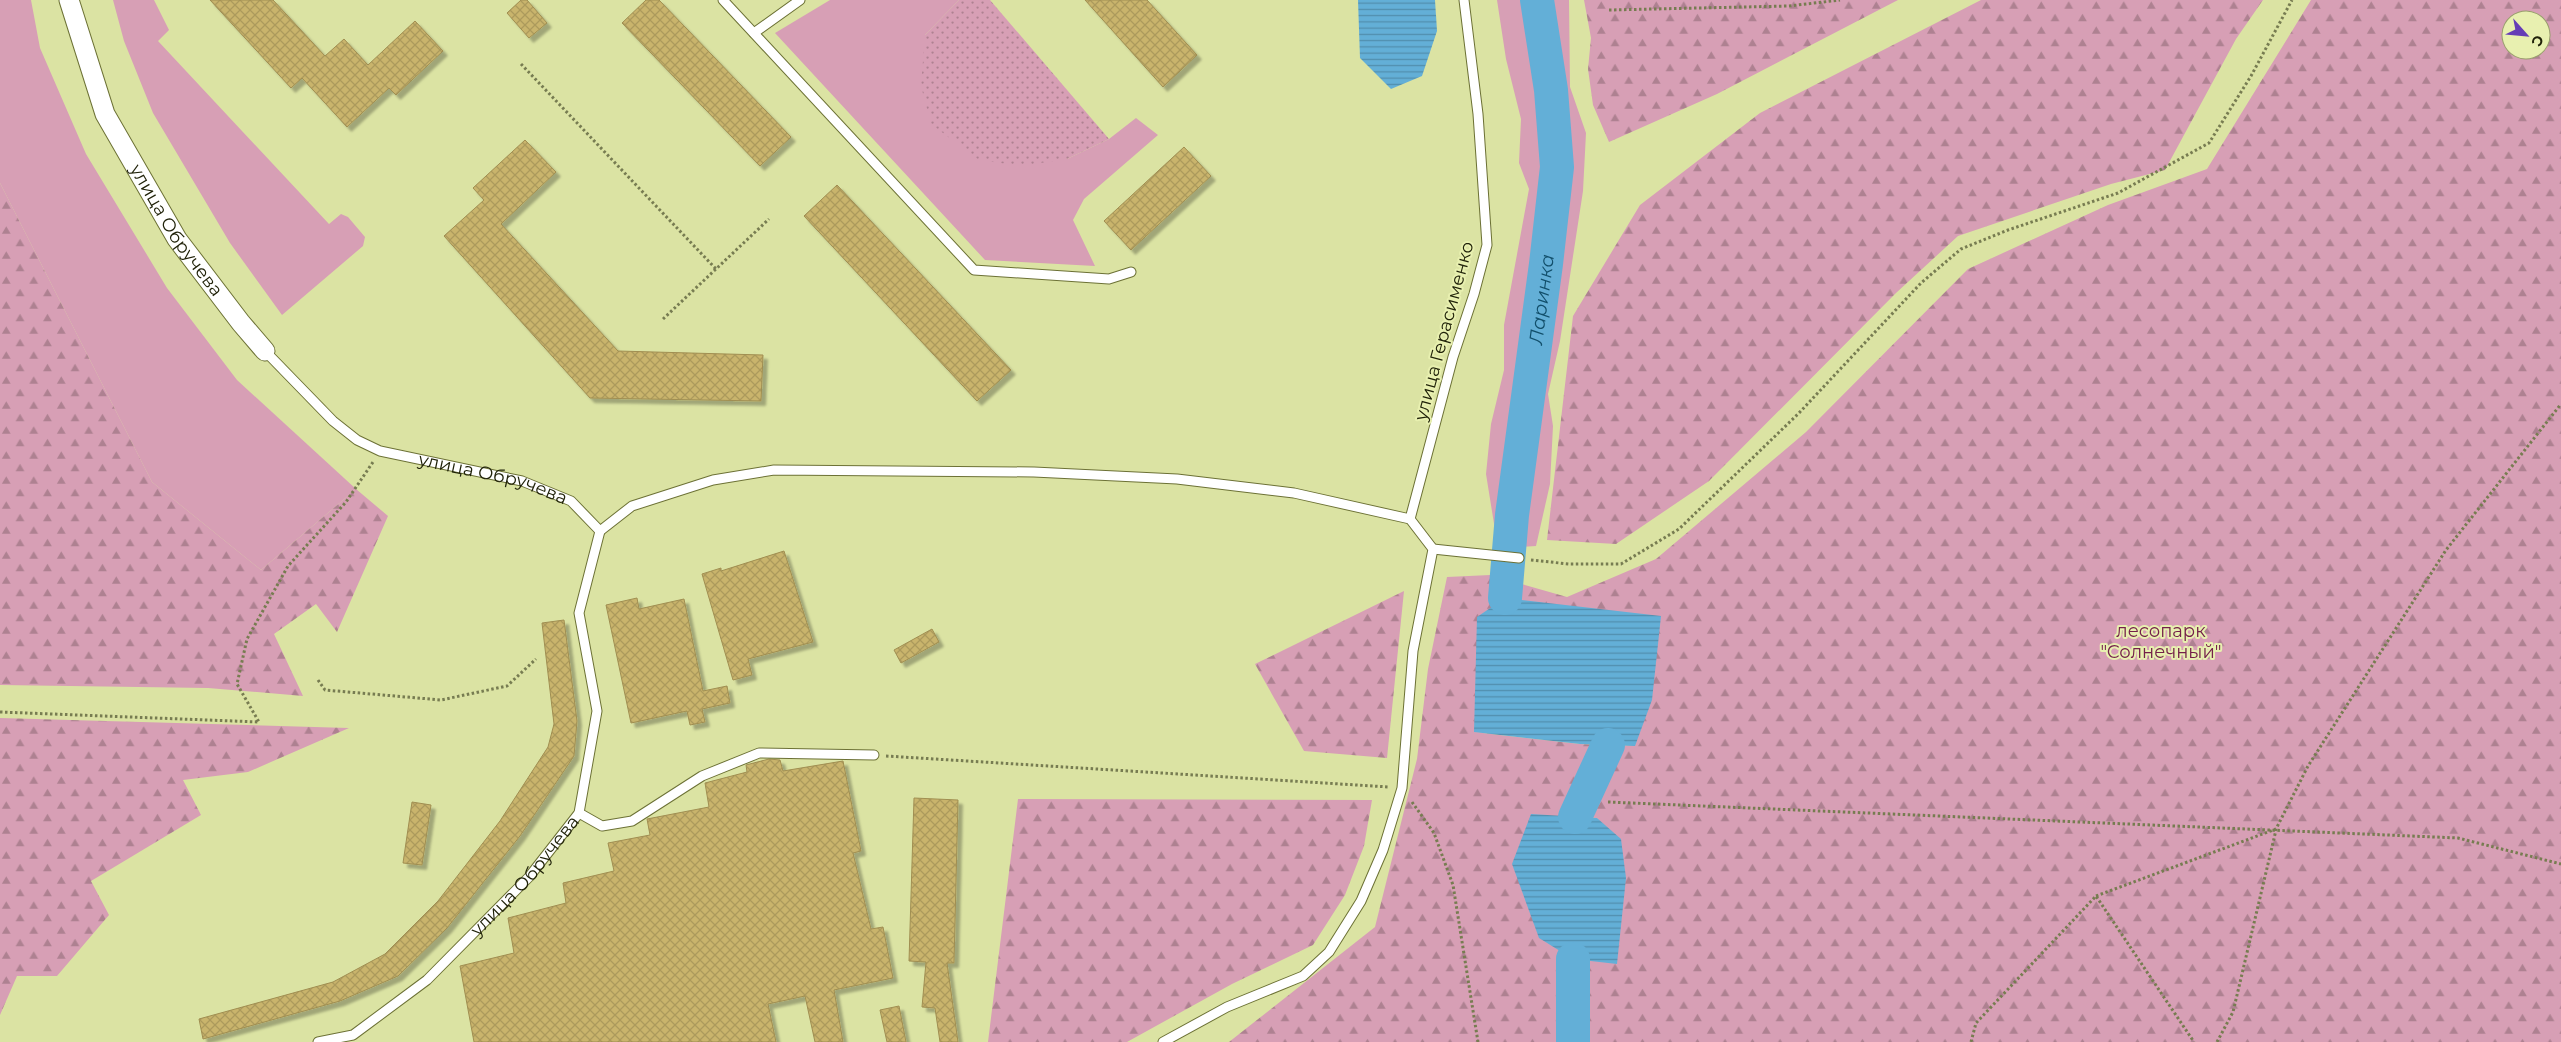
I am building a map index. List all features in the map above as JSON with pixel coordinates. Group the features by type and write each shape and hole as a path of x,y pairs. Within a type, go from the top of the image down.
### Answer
{"street":[{"name":"улица Обручева","path":"69,0 105,114 177,239 241,323 265,350"}],"lane":[{"path":"723,0 974,270 1109,279 1131,272"},
{"path":"754,33 800,0"},
{"name":"улица Герасименко","path":"1410,519 1453,357 1474,294 1487,245 1478,114 1464,0"},
{"name":"улица Обручева","path":"265,350 333,421 357,440 380,451 522,482 571,501 600,531 580,613 597,711 579,813 529,877 427,980 353,1035 318,1042"},
{"path":"600,531 632,506 713,480 774,470 1034,472 1177,479 1294,493 1410,519 1433,549 1502,558 1519,558"},
{"path":"1163,1042 1228,1007 1303,976 1329,952 1361,901 1383,850 1402,788 1413,651 1433,549"},
{"path":"579,813 602,826 632,821 702,776 759,752 874,755"}],"path":[{"path":"1609,10 1789,6 1840,0"},
{"path":"1519,558 1569,564 1621,564 1679,529 1799,413 1922,283 1961,249 2008,230 2118,193 2209,143 2251,76 2292,0"},
{"path":"521,64 716,269"},
{"path":"663,319 769,219"},
{"path":"2217,1042 2233,1012 2276,829 2308,766 2446,550 2561,404"},
{"path":"0,712 259,722 237,684 247,639 288,566 346,502 380,451"},
{"path":"318,680 325,690 441,700 506,686 536,659"},
{"path":"874,755 1402,788 1434,833 1453,885 1478,1042"},
{"path":"1608,802 2458,838 2561,864"},
{"path":"1971,1042 1976,1022 2096,896 2276,829"},
{"path":"2096,896 2194,1042"}],"green space":[{"path":"0,0 31,0 40,48 86,154 167,288 237,380 356,489 261,570 152,482 0,183"},
{"path":"113,0 154,0 169,30 158,41 329,224 341,214 348,217 365,237 363,246 282,315 230,243 153,113 124,41"},
{"path":"830,0 959,0 925,35 1067,159 1109,139 1136,118 1158,135 1084,199 1073,220 1095,266 985,260 775,33"},
{"path":"959,0 990,0 1109,139 1067,159 1021,166 979,160 931,124 921,86 925,35"},
{"path":"1497,0 1569,0 1570,87 1586,133 1583,191 1560,341 1548,394 1553,426 1550,484 1536,546 1521,547 1504,545 1496,536 1486,474 1491,424 1504,370 1504,325 1529,189 1519,163 1521,119 1506,59"},
{"path":"1584,0 1898,0 1717,94 1609,142 1593,105 1588,69 1591,38"},
{"path":"1981,0 2263,0 2236,39 2165,170 2111,184 1958,236 1896,293 1709,481 1616,544 1547,540 1573,316 1640,205 1760,113"},
{"name":"лесопарк \"Солнечный\"","path":"2311,0 2561,0 2561,1042 1229,1042 1375,927 1417,759 1428,669 1447,577 1490,575 1567,597 1656,559 1806,432 1968,269 2108,205 2207,169","holes":["1474,732 1635,746 1580,744","1531,815 1597,818 1626,878"]},
{"path":"0,183 152,482 261,570 356,489 388,516 337,632 316,604 274,634 303,696 208,688 0,685"},
{"path":"1404,591 1387,758 1304,751 1255,664"},
{"path":"0,718 349,728 248,772 183,780 201,815 91,881 109,915 57,976 17,976 0,1015"},
{"path":"1018,799 1372,800 1364,846 1345,895 1313,945 1232,984 1127,1042 988,1042"}],"water":[{"path":"1358,0 1435,0 1437,31 1422,76 1391,89 1360,58"},
{"path":"1505,598 1661,616 1652,700 1635,746 1580,744 1474,732 1477,617"},
{"path":"1531,814 1597,818 1621,839 1626,878 1617,964 1573,959 1539,938 1512,864"}],"building":[{"path":"210,0 273,0 325,56 344,39 368,65 415,21 443,51 396,95 389,88 347,127 302,78 291,88"},
{"path":"521,0 527,0 547,23 529,38 507,13"},
{"path":"646,0 659,0 791,137 760,166 622,23"},
{"path":"1085,0 1147,0 1197,55 1163,87"},
{"path":"525,140 556,172 501,224 618,351 763,355 761,401 590,398 444,236 484,200 473,188"},
{"path":"1184,147 1211,176 1131,250 1104,221"},
{"path":"837,185 1011,370 977,401 804,216"},
{"path":"784,551 813,642 748,659 752,675 733,680 702,574 721,568 721,571"},
{"path":"637,598 639,609 684,599 703,691 727,686 730,703 702,709 705,722 690,725 687,711 631,723 606,605"},
{"path":"564,620 577,721 574,756 520,836 447,928 398,976 340,1001 203,1039 199,1019 333,982 385,954 438,901 500,821 548,747 554,724 542,623"},
{"path":"932,629 939,642 901,663 894,650"},
{"path":"769,759 780,760 783,771 843,761 861,851 853,853 871,929 883,927 893,978 834,990 843,1042 815,1042 805,996 768,1004 776,1042 474,1042 460,966 514,953 508,918 566,903 563,883 614,871 608,843 650,835 647,819 709,807 705,783 747,772 746,765"},
{"path":"914,798 958,800 954,963 947,963 958,1042 940,1042 935,1008 922,1007 926,962 909,961"},
{"path":"412,802 431,805 422,865 403,863"},
{"path":"899,1006 906,1042 887,1042 880,1010"}],"waterway":[{"name":"Ларинка","path":"1505,598 1512,515 1546,264 1557,167 1551,90 1537,0"},
{"name":"Ларинка","path":"1575,817 1608,745"},
{"name":"Ларинка","path":"1573,959 1573,1042"}]}
